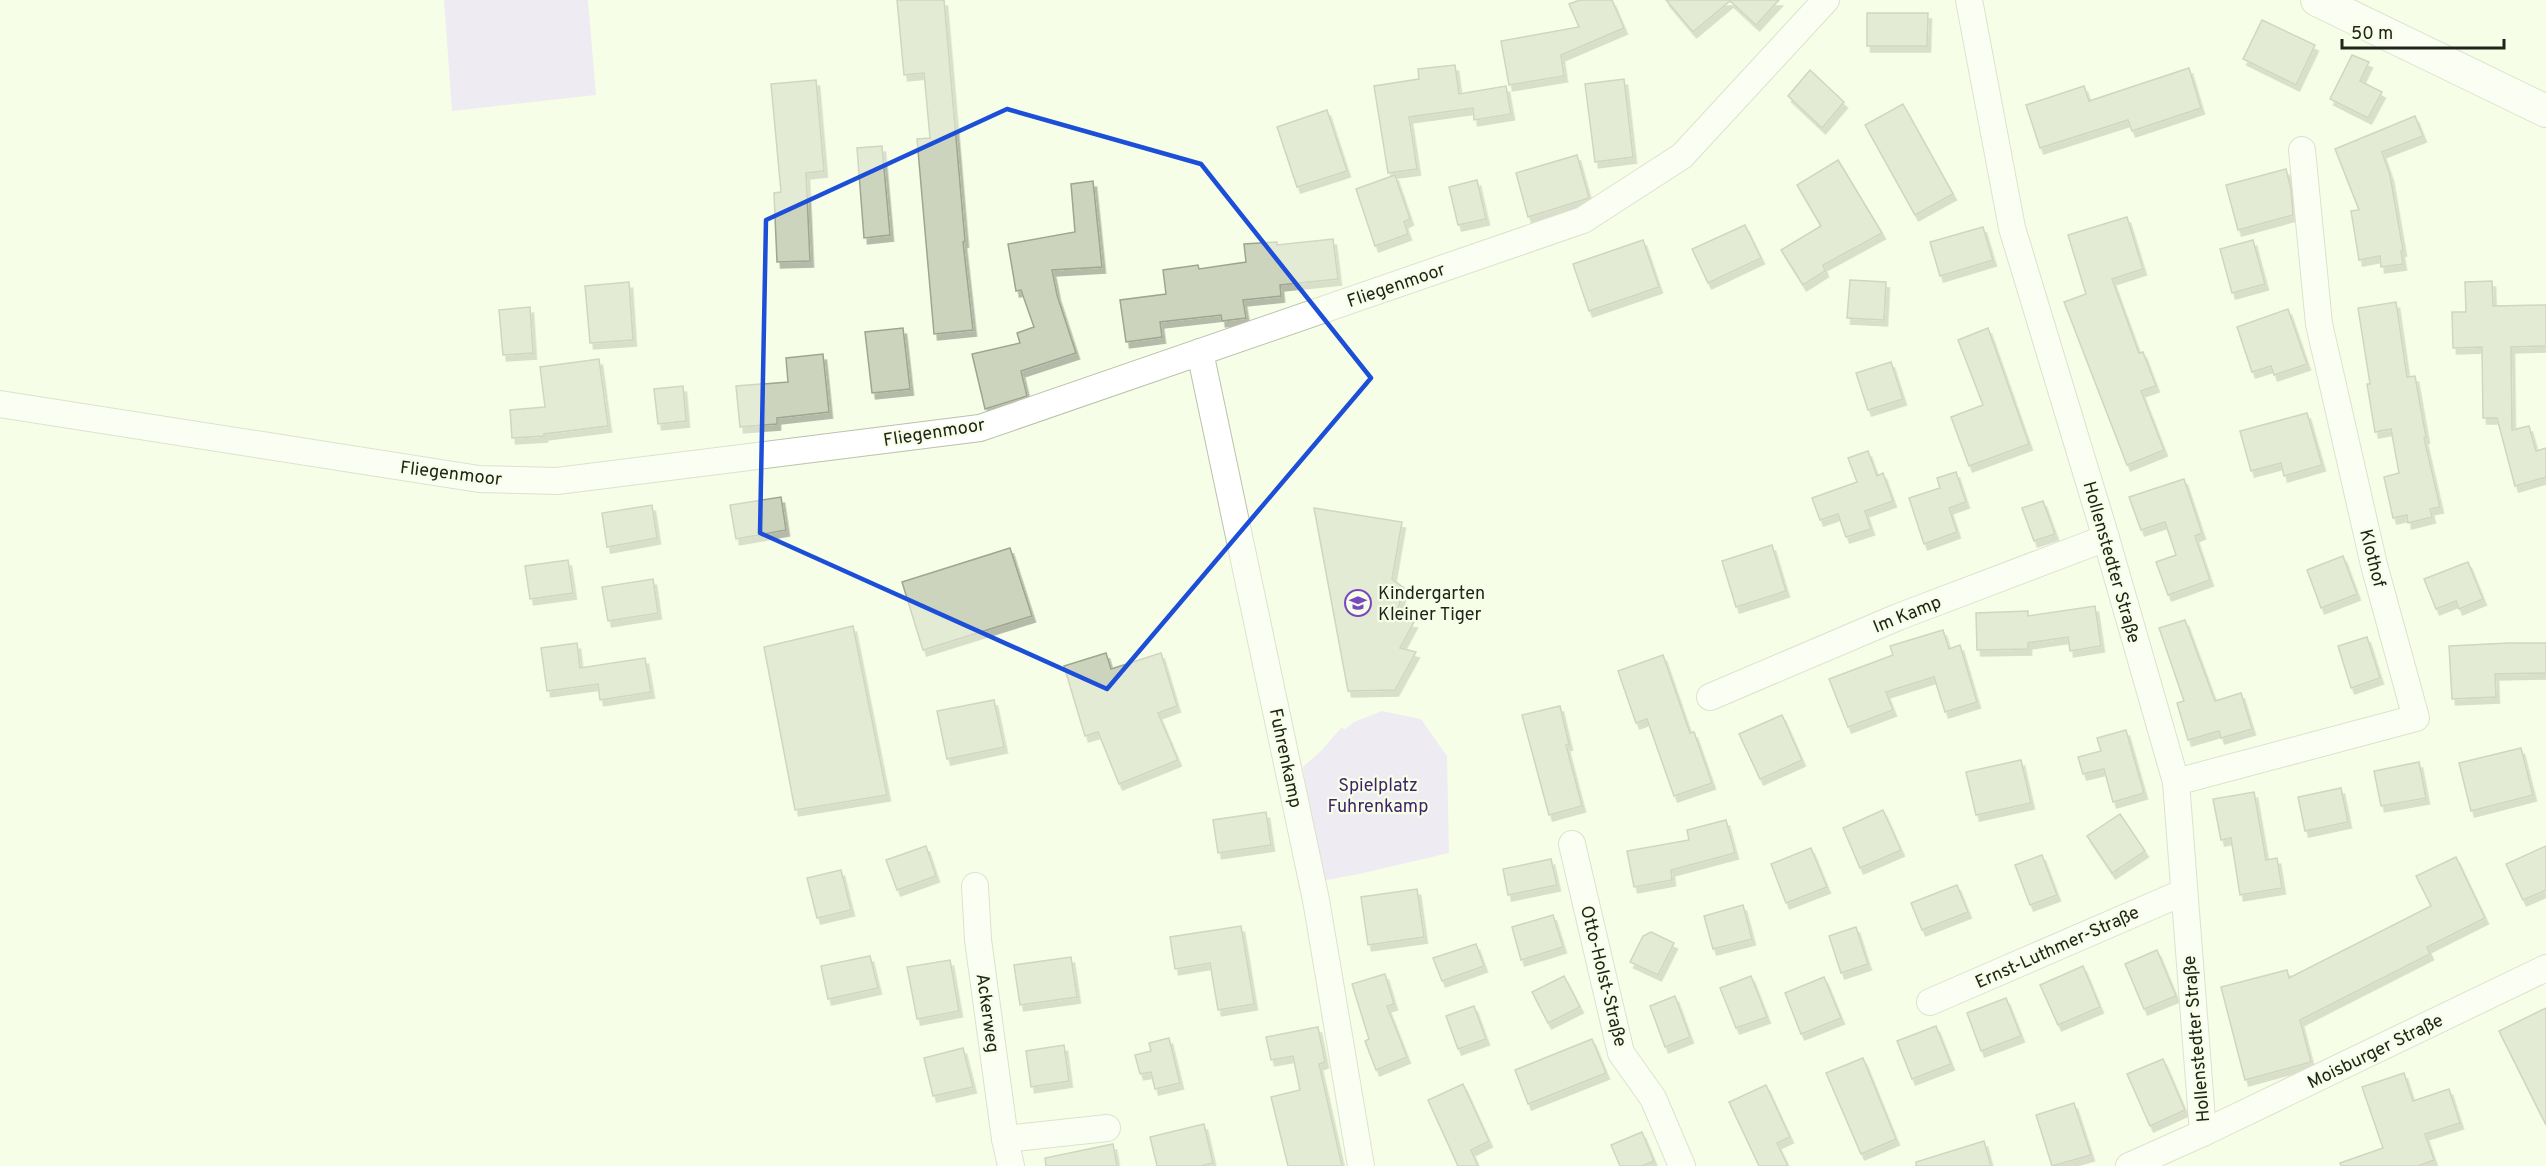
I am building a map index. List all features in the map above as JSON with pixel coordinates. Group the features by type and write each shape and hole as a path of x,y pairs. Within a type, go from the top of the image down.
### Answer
{"main road":[{"path":"2317,0 2546,111"}],"street":[{"name":"Fliegenmoor","path":"0,404 479,479 557,481 980,428 1583,220 1682,156 1826,0"},
{"name":"Hollenstedter Straße","path":"1969,0 2012,228 2106,538 2175,782 2203,1133"},
{"name":"Klothof","path":"2175,782 2416,718 2374,565 2319,324 2302,150"},
{"name":"Fuhrenkamp","path":"1200,352 1316,900 1361,1166"},
{"name":"Im Kamp","path":"1710,697 1898,617 2106,538"},
{"name":"Otto-Holst-Straße","path":"1572,844 1621,1053 1653,1098 1682,1166"},
{"name":"Ackerweg","path":"975,886 978,940 1005,1139 1011,1166"},
{"name":"Ernst-Luthmer-Straße","path":"1930,1002 2184,891"},
{"name":"Moisburger Straße","path":"2129,1166 2171,1157 2203,1133 2546,968"},
{"path":"1005,1139 1107,1128"}],"highlighted area":[{"path":"1007,109 1201,164 1371,378 1107,689 760,533 766,220"}],"green space":[{"path":"444,0 588,0 596,95 452,111"},
{"name":"Spielplatz Fuhrenkamp","path":"1382,711 1421,719 1447,756 1449,853 1321,881 1303,767 1341,728 1345,729 1354,722"}],"building":[{"path":"897,0 944,0 965,241 963,242 973,330 934,334 917,139 930,138 924,73 904,75"},
{"path":"1580,0 1612,0 1624,28 1561,55 1564,76 1509,85 1501,41 1579,27 1569,4"},
{"path":"1666,0 1779,0 1756,25 1730,1 1693,32"},
{"path":"1867,13 1928,13 1927,46 1867,46"},
{"path":"2262,20 2315,45 2296,85 2243,59"},
{"path":"2352,55 2369,62 2360,81 2382,92 2368,118 2330,99"},
{"path":"1455,65 1459,94 1506,86 1511,114 1474,120 1473,108 1409,117 1417,169 1388,173 1374,86 1419,79 1418,69"},
{"path":"2189,68 2201,108 2132,131 2128,120 2040,148 2026,105 2084,86 2089,101"},
{"path":"1810,70 1844,102 1822,128 1788,96"},
{"path":"1624,79 1633,157 1595,162 1585,84"},
{"path":"816,80 824,171 806,173 810,261 777,262 774,193 781,192 771,84"},
{"path":"1903,104 1953,194 1915,215 1865,125"},
{"path":"1327,110 1347,171 1297,187 1277,127"},
{"path":"2415,116 2423,136 2382,152 2390,175 2403,250 2401,251 2403,264 2381,267 2380,256 2359,260 2351,211 2359,210 2335,149"},
{"path":"882,146 890,235 864,238 857,148"},
{"path":"1577,155 1589,198 1528,217 1516,173"},
{"path":"1838,160 1882,233 1823,265 1825,271 1803,285 1781,250 1821,226 1797,185"},
{"path":"2286,169 2291,189 2293,215 2238,230 2226,185"},
{"path":"1395,175 1410,219 1404,222 1408,234 1375,246 1356,189"},
{"path":"1477,180 1486,219 1458,225 1449,187"},
{"path":"1093,181 1102,267 1052,270 1057,295 1076,353 1021,371 1027,396 985,409 972,354 1020,343 1017,333 1034,327 1021,290 1016,291 1008,244 1075,232 1071,184"},
{"path":"2127,217 2143,269 2112,279 2139,353 2143,352 2156,386 2141,391 2164,450 2127,465 2064,302 2086,294 2068,235"},
{"path":"1745,225 1761,258 1708,283 1692,249"},
{"path":"1983,227 1993,260 1940,276 1930,242"},
{"path":"1333,239 1338,279 1280,285 1281,296 1243,300 1246,318 1222,321 1221,315 1160,322 1162,337 1126,342 1120,300 1166,294 1163,270 1198,265 1199,269 1246,262 1244,244 1277,242 1277,245"},
{"path":"1643,240 1659,287 1589,311 1573,264"},
{"path":"2253,240 2265,284 2232,293 2220,249"},
{"path":"1850,280 1886,282 1884,320 1847,318"},
{"path":"2492,281 2493,306 2546,305 2546,346 2511,347 2512,430 2529,426 2536,451 2546,448 2546,477 2515,486 2497,418 2483,418 2482,347 2453,348 2452,312 2466,312 2465,282"},
{"path":"629,282 633,340 590,343 585,286"},
{"path":"2396,302 2407,377 2415,376 2426,437 2424,438 2440,507 2430,509 2432,517 2408,523 2407,515 2393,518 2384,477 2399,473 2391,429 2375,432 2358,308"},
{"path":"530,307 533,353 503,355 499,310"},
{"path":"2288,309 2307,364 2274,375 2271,366 2252,372 2237,327"},
{"path":"903,328 910,389 872,393 865,332"},
{"path":"1988,328 2029,444 1969,466 1951,417 1983,405 1958,340"},
{"path":"823,354 829,412 777,418 777,424 740,427 736,386 788,382 786,358"},
{"path":"599,359 608,426 544,434 544,436 512,438 510,410 545,407 540,367"},
{"path":"1891,362 1903,399 1868,410 1856,373"},
{"path":"683,386 686,421 658,424 654,389"},
{"path":"2307,413 2322,465 2284,476 2281,463 2251,471 2240,431"},
{"path":"1868,451 1877,476 1883,473 1893,501 1865,511 1871,529 1846,537 1838,514 1820,520 1812,498 1857,482 1848,458"},
{"path":"1956,472 1966,502 1949,508 1957,532 1924,544 1909,498 1940,488 1937,478"},
{"path":"2184,479 2202,533 2195,536 2210,580 2168,595 2156,562 2176,555 2165,522 2141,530 2129,497"},
{"path":"781,497 786,530 736,539 730,505"},
{"path":"2043,501 2055,534 2034,541 2022,508"},
{"path":"652,505 657,538 607,547 602,513"},
{"path":"1314,508 1402,522 1392,579 1404,588 1395,619 1414,622 1400,648 1416,652 1395,690 1348,691"},
{"path":"1772,545 1786,591 1736,607 1722,561"},
{"path":"1010,548 1032,616 923,650 902,582"},
{"path":"2343,556 2357,594 2321,608 2307,570"},
{"path":"568,560 573,593 530,599 525,566"},
{"path":"2468,562 2483,599 2459,609 2456,601 2436,609 2424,579"},
{"path":"653,579 658,613 608,621 602,587"},
{"path":"2095,606 2101,646 2070,651 2068,637 2028,643 2028,649 1977,650 1976,613 2028,611 2028,616"},
{"path":"2185,620 2215,701 2241,693 2252,729 2221,738 2219,731 2188,740 2177,703 2184,701 2159,628"},
{"path":"853,626 887,795 795,810 764,647"},
{"path":"1943,630 1949,649 1960,645 1977,702 1945,712 1934,677 1886,692 1893,710 1848,727 1829,679 1893,655 1890,646"},
{"path":"2367,637 2380,678 2351,688 2338,646"},
{"path":"577,643 580,668 645,658 651,692 600,700 598,684 547,691 541,648"},
{"path":"2546,643 2546,673 2495,674 2496,697 2452,699 2449,646"},
{"path":"1106,653 1111,669 1161,653 1177,706 1158,713 1178,760 1119,784 1098,732 1085,736 1064,666"},
{"path":"1663,655 1690,733 1694,732 1712,783 1674,796 1647,719 1636,723 1618,671"},
{"path":"994,700 1004,747 947,759 937,711"},
{"path":"1560,706 1569,744 1566,745 1582,806 1549,815 1522,715"},
{"path":"1782,715 1802,760 1760,779 1739,734"},
{"path":"2126,730 2144,793 2113,802 2104,769 2083,774 2078,757 2101,751 2097,738"},
{"path":"2521,748 2533,795 2471,811 2459,763"},
{"path":"2021,760 2031,803 1976,815 1966,772"},
{"path":"2419,762 2426,798 2381,806 2374,771"},
{"path":"2341,788 2348,822 2305,831 2298,797"},
{"path":"2254,792 2266,860 2277,858 2282,888 2240,895 2231,838 2221,840 2213,799"},
{"path":"1883,810 1901,850 1860,868 1843,828"},
{"path":"1266,812 1271,845 1218,853 1213,820"},
{"path":"2120,814 2145,851 2112,873 2087,836"},
{"path":"1726,820 1735,853 1671,870 1672,880 1634,887 1627,851 1689,840 1687,830"},
{"path":"926,846 936,876 897,890 886,860"},
{"path":"2546,846 2546,890 2523,900 2506,864"},
{"path":"1811,848 1827,887 1786,903 1771,864"},
{"path":"2042,855 2057,895 2030,905 2015,865"},
{"path":"2456,857 2485,918 2427,947 2430,954 2300,1020 2311,1062 2245,1080 2221,987 2287,970 2289,978 2431,906 2416,876"},
{"path":"1551,859 1557,885 1508,895 1503,869"},
{"path":"841,870 851,910 817,918 807,878"},
{"path":"1957,885 1968,912 1922,930 1911,903"},
{"path":"1417,889 1424,937 1368,945 1361,897"},
{"path":"1743,905 1752,939 1713,949 1704,916"},
{"path":"1553,915 1563,947 1521,960 1512,927"},
{"path":"1241,926 1254,1004 1218,1010 1210,963 1175,969 1170,937"},
{"path":"1856,927 1868,964 1841,973 1829,936"},
{"path":"1651,932 1674,943 1658,975 1630,962 1643,936"},
{"path":"1476,944 1484,966 1442,981 1433,958"},
{"path":"2157,950 2176,996 2144,1009 2125,964"},
{"path":"870,956 878,988 828,999 821,966"},
{"path":"1071,957 1077,997 1020,1005 1014,965"},
{"path":"950,960 959,1011 917,1019 907,967"},
{"path":"2083,966 2100,1007 2058,1025 2040,985"},
{"path":"1385,974 1394,1004 1387,1006 1407,1057 1376,1070 1365,1041 1369,1039 1352,984"},
{"path":"1564,976 1580,1007 1548,1023 1532,992"},
{"path":"1751,976 1767,1017 1736,1028 1720,988"},
{"path":"1824,977 1841,1018 1801,1034 1785,993"},
{"path":"1675,996 1690,1037 1665,1047 1650,1006"},
{"path":"2006,998 2021,1036 1981,1051 1967,1013"},
{"path":"1474,1006 1486,1039 1458,1049 1446,1016"},
{"path":"2546,1008 2546,1125 2499,1031"},
{"path":"1936,1026 1951,1064 1912,1079 1897,1041"},
{"path":"1318,1027 1325,1062 1319,1064 1342,1166 1288,1166 1271,1097 1300,1090 1293,1056 1271,1060 1266,1037"},
{"path":"1169,1038 1180,1083 1155,1089 1151,1072 1140,1074 1135,1055 1151,1051 1149,1043"},
{"path":"1592,1039 1606,1073 1528,1104 1515,1070"},
{"path":"1064,1045 1069,1081 1031,1087 1026,1051"},
{"path":"963,1048 973,1087 933,1096 924,1058"},
{"path":"1863,1058 1896,1139 1861,1154 1826,1073"},
{"path":"2163,1059 2185,1110 2150,1126 2127,1074"},
{"path":"2404,1073 2413,1101 2449,1089 2460,1123 2425,1134 2434,1160 2418,1166 2341,1166 2340,1163 2383,1148 2362,1087"},
{"path":"1463,1084 1489,1141 1471,1150 1478,1166 1458,1166 1428,1100"},
{"path":"1766,1085 1790,1137 1777,1143 1788,1166 1759,1166 1729,1102"},
{"path":"2074,1103 2091,1155 2052,1166 2036,1115"},
{"path":"1204,1124 1213,1163 1201,1166 1157,1166 1150,1137"},
{"path":"1642,1132 1654,1161 1642,1166 1620,1166 1611,1145"},
{"path":"1984,1141 1991,1166 1916,1166 1916,1162"},
{"path":"1113,1144 1117,1166 1046,1166 1045,1158"}],"place":[{"name":"Kindergarten Kleiner Tiger","path":"1358,603"}]}
